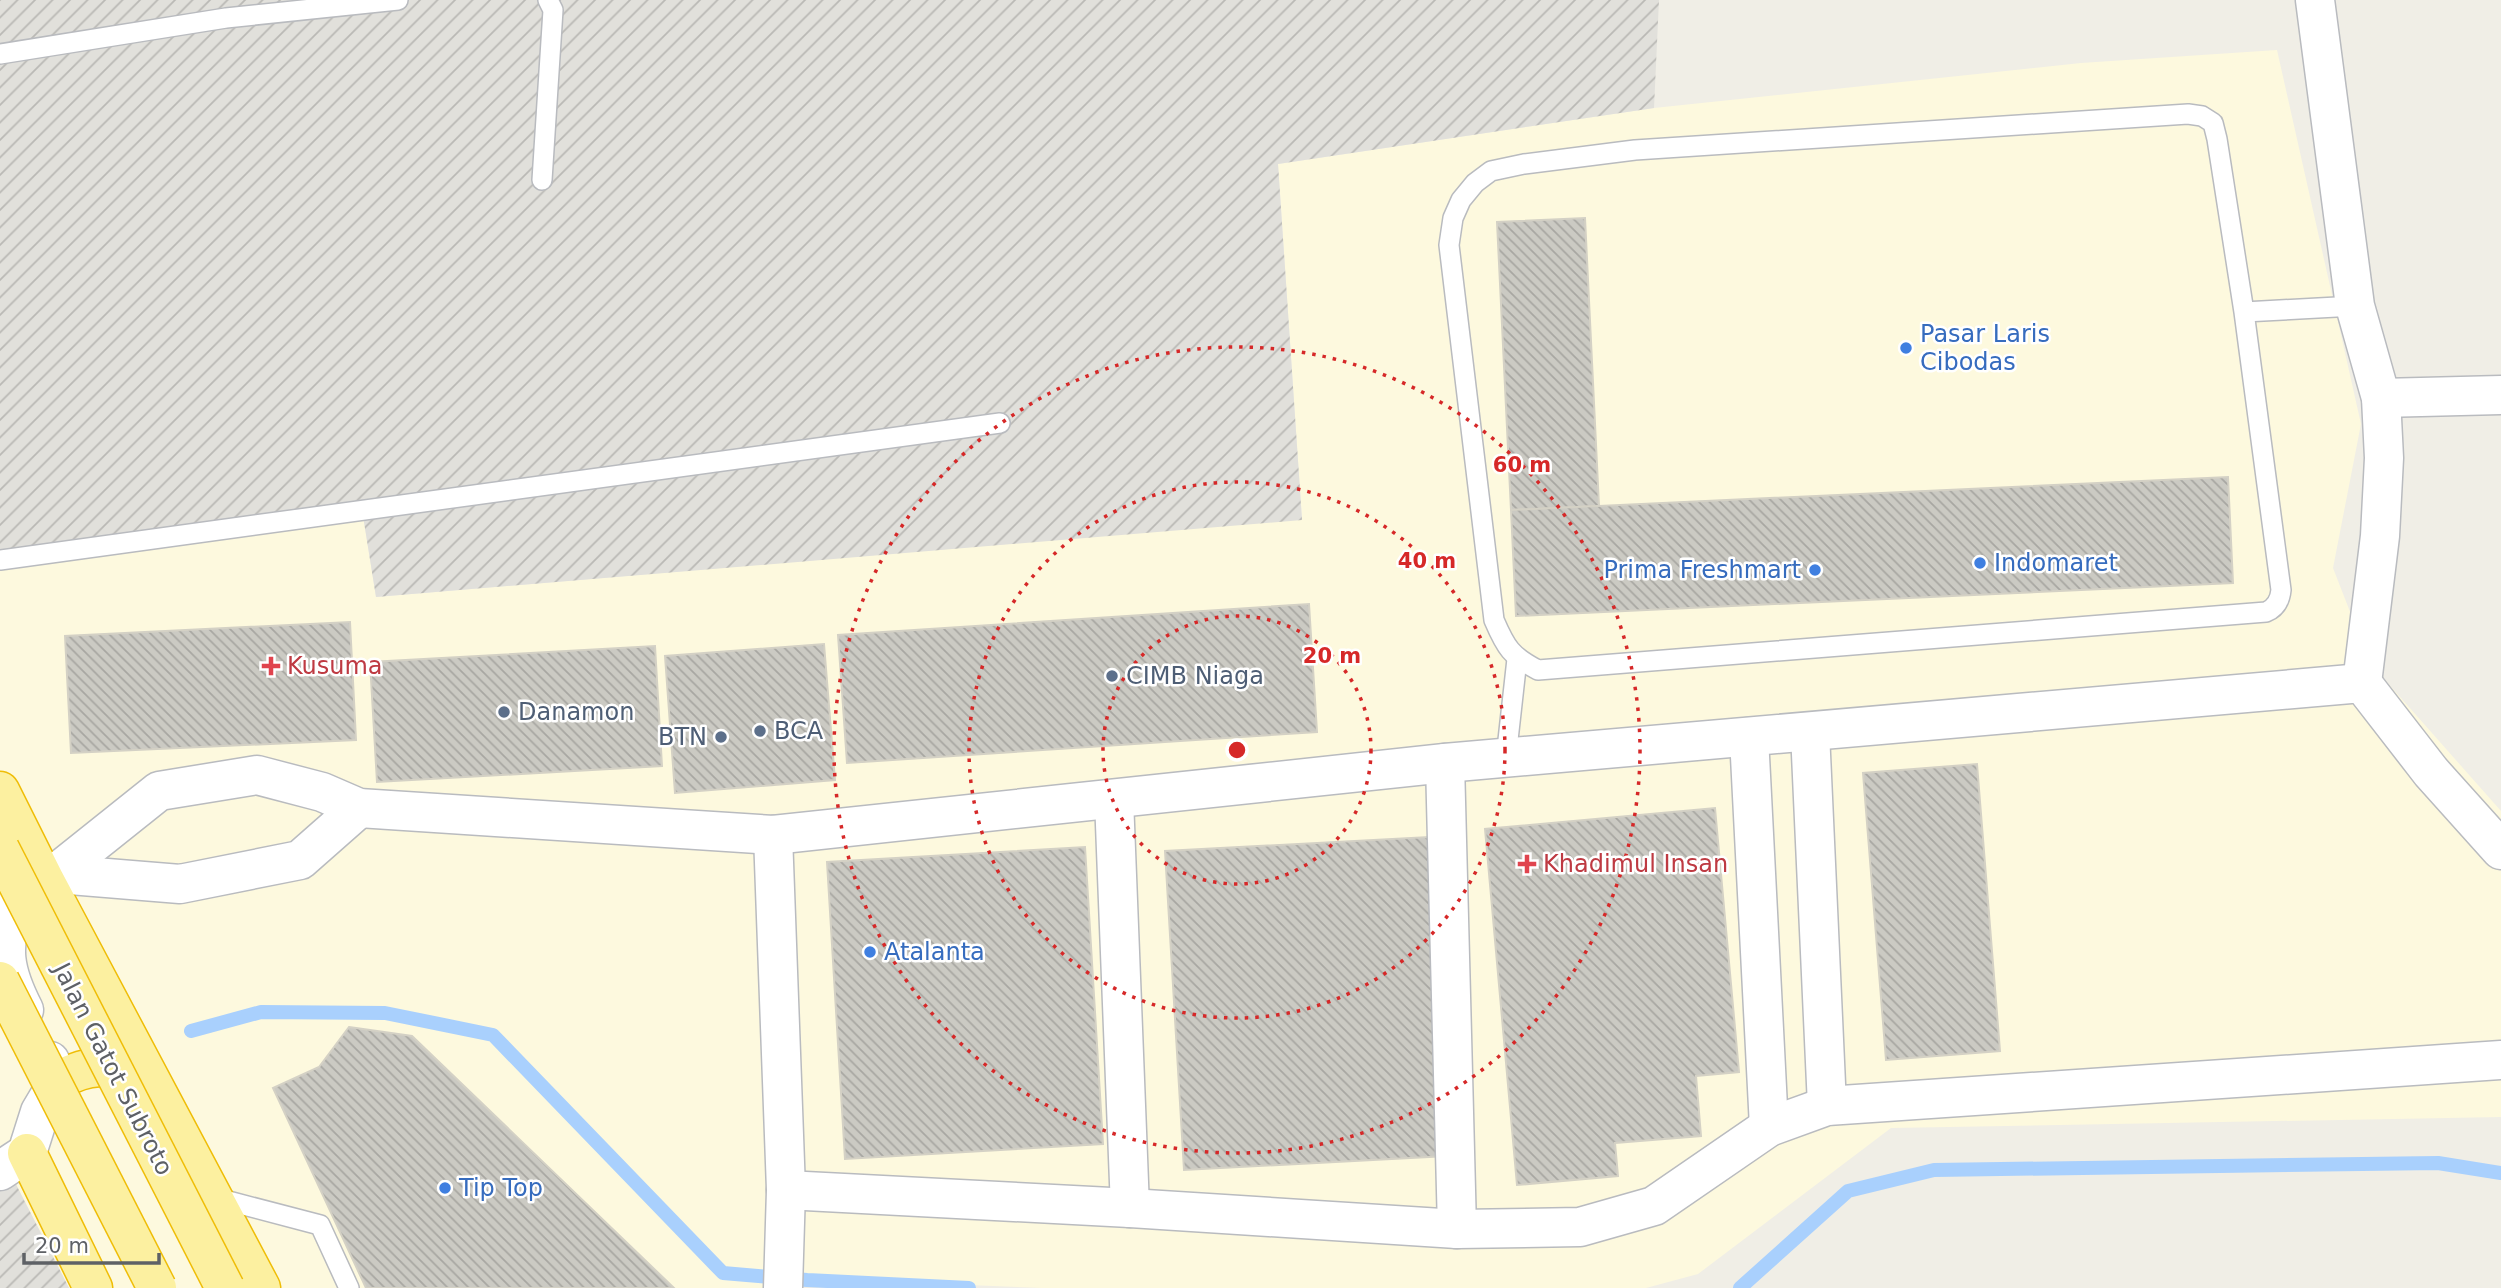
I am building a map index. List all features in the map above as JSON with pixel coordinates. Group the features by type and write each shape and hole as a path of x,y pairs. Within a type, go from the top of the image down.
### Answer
{"highway":[{"path":"0,791 51,878 168,1115 261,1288"},
{"name":"Jalan Gatot Subroto","path":"0,849 225,1288"},
{"path":"6,994 157,1288"},
{"path":"59,1080 78,1070 105,1066 134,1080 168,1115"},
{"path":"14,1162 93,1288"}],"street":[{"path":"2315,0 2355,306 2381,398 2384,458 2380,536 2362,683 2431,772 2501,850"},
{"path":"2381,398 2501,395"},
{"path":"14,1162 59,1080 6,994 2,957 4,930 15,906 159,791 257,775 322,792 359,808 773,835 1446,763 2362,683"},
{"path":"1810,732 1827,1106"},
{"path":"1749,737 1769,1127"},
{"path":"1446,763 1457,1229"},
{"path":"1114,799 1130,1208"},
{"path":"51,878 180,884 300,860 359,808"},
{"path":"773,835 786,1190 783,1288"},
{"path":"786,1190 1457,1229 1580,1227 1654,1206 1769,1127 1827,1106 2501,1060"}],"lane":[{"path":"226,18 239,0"},
{"path":"0,54 226,18 398,0"},
{"path":"542,180 553,10 548,0"},
{"path":"2188,114 2202,116 2213,123 2244,312 2281,590 2272,609 2266,612 1538,670 1517,659 1504,642 1494,620 1449,245 1453,218 1461,200 1475,183 1491,171 1524,163 1635,150 2188,114"},
{"path":"2244,312 2355,306"},
{"path":"0,560 1000,422"},
{"path":"1506,758 1517,659"},
{"path":"212,1196 320,1225 349,1288"}],"shaded area":[{"path":"0,0 1659,0 1654,108 1278,164 1302,520 376,597 363,516 0,563"},
{"path":"2277,50 2361,424 2333,568 2370,663 2501,811 2501,1117 1891,1128 1698,1274 1646,1288 1042,1288 793,1278 793,1288 69,1288 0,1153 0,563 363,515 376,597 1302,519 1278,164 1654,108 2081,63"},
{"path":"0,1153 69,1288 0,1288"}],"building":[{"path":"1585,218 1599,506 1511,510 1497,222"},
{"path":"2228,477 2233,583 1516,616 1511,510"},
{"path":"1309,604 1317,732 847,763 838,635"},
{"path":"350,622 356,740 71,753 65,636"},
{"path":"824,644 835,780 675,793 665,656"},
{"path":"655,646 662,766 377,782 370,662"},
{"path":"1977,764 2000,1051 1886,1060 1863,773"},
{"path":"1715,808 1739,1072 1696,1076 1701,1136 1615,1143 1618,1176 1517,1185 1485,829"},
{"path":"1429,837 1447,1156 1184,1170 1165,851"},
{"path":"1085,847 1103,1144 845,1159 827,862"},
{"name":"Tip Top","path":"349,1027 412,1036 674,1288 366,1288 273,1088 319,1067"}],"waterway":[{"path":"191,1031 261,1012 385,1013 493,1035 723,1273 969,1288"},
{"path":"1740,1288 1848,1191 1934,1170 2438,1163 2501,1173"}],"place":[{"name":"Pasar Laris Cibodas","path":"1906,348"},
{"name":"Indomaret","path":"1980,563"},
{"name":"Prima Freshmart","path":"1815,570"},
{"name":"Kusuma","path":"271,666"},
{"name":"CIMB Niaga","path":"1112,676"},
{"name":"Danamon","path":"504,712"},
{"name":"BCA","path":"760,731"},
{"name":"BTN","path":"721,737"},
{"name":"Khadimul Insan","path":"1527,864"},
{"name":"Atalanta","path":"870,952"},
{"name":"Tip Top","path":"445,1188"}]}
